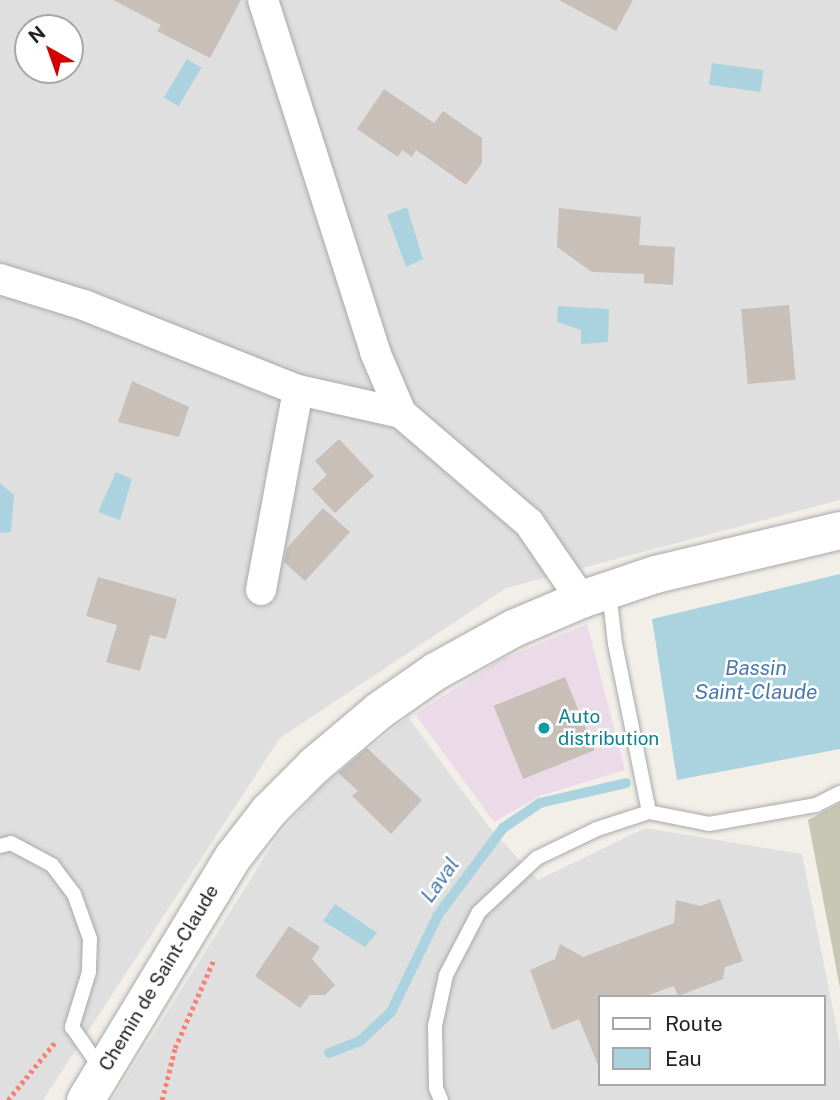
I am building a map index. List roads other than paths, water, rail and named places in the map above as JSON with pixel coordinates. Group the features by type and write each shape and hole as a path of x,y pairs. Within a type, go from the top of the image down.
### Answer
{"street":[{"path":"264,0 375,352 401,413 529,523 595,595"},
{"path":"0,279 84,305 298,390 401,413"},
{"path":"261,590 298,390"},
{"name":"Chemin de Saint-Claude","path":"94,1085 233,856 268,811 314,765 435,671 513,628 655,574 840,530"}],"lane":[{"path":"595,595 615,644 649,812"},
{"path":"441,1100 436,1088 435,1026 446,975 479,912 537,859 597,829 649,812 709,824 816,805 840,793"},
{"path":"4,842 52,865 74,894 90,939 89,972 72,1027 94,1085"}],"water":[{"path":"187,59 202,68 178,106 164,98"},
{"path":"712,63 763,70 760,92 709,85"},
{"path":"407,207 423,259 406,267 387,215"},
{"path":"558,306 609,309 608,342 581,344 581,330 557,322"},
{"path":"116,472 132,479 120,520 98,512"},
{"path":"0,483 14,495 11,532 0,533"},
{"name":"Bassin Saint-Claude","path":"840,574 840,749 677,780 652,619"},
{"path":"335,904 377,933 365,947 323,921"}],"waterway":[{"name":"Laval","path":"329,1053 360,1041 391,1012 438,915 503,828 540,803 626,783"}],"place":[{"name":"Auto distribution","path":"544,728"}]}
